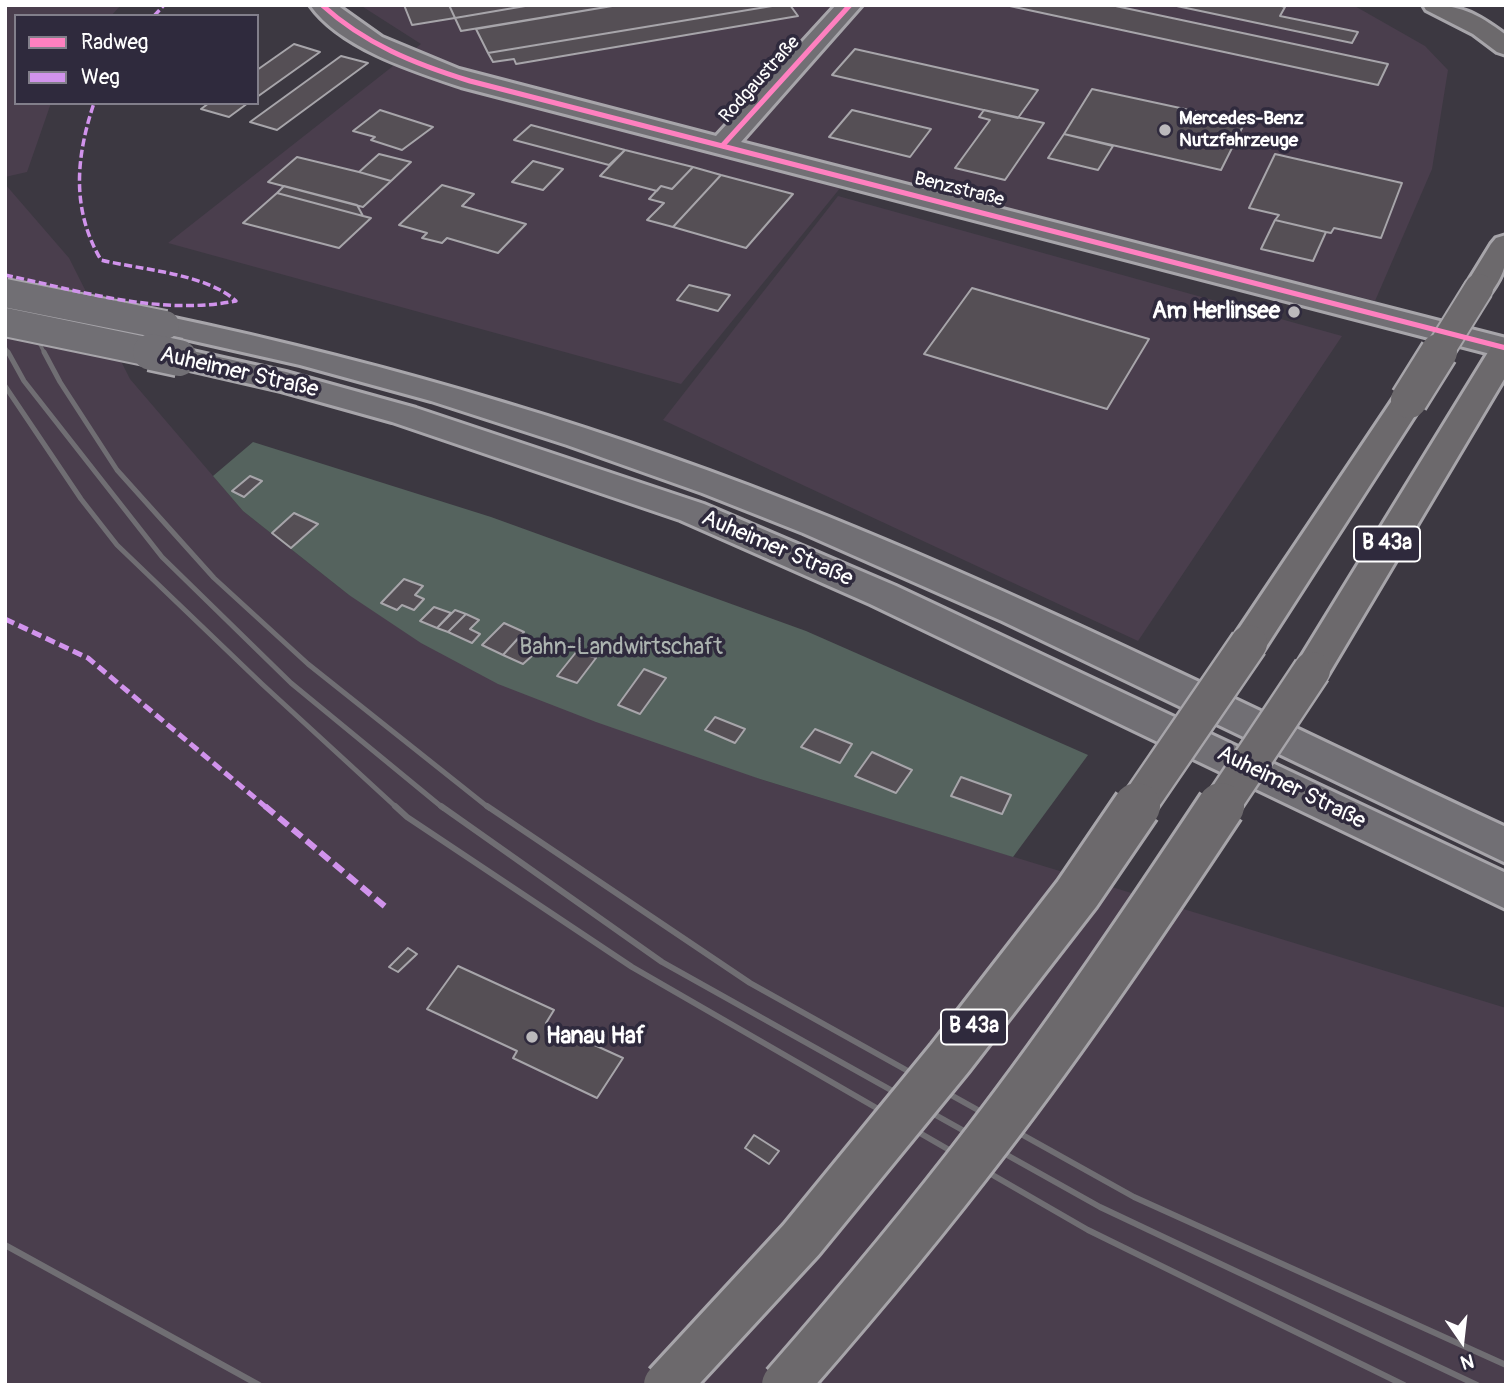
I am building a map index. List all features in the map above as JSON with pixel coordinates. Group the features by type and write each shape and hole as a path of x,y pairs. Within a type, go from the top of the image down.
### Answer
{"highway":[{"path":"1435,5 1482,29 1506,47"},
{"name":"B 43a","path":"667,1385 801,1240 950,1058 1077,894 1249,643 1409,400 1506,244"},
{"name":"B 43a","path":"785,1385 860,1300 1015,1104 1138,932 1312,670 1506,349"}],"main road":[{"name":"Benzstraße","path":"322,5 366,41 406,60 470,81 1289,290 1506,349"},
{"name":"Rodgaustraße","path":"722,146 850,5"},
{"name":"Auheimer Straße","path":"5,293 284,350 428,389 716,485 954,586 1149,675 1506,846"},
{"name":"Auheimer Straße","path":"5,322 286,382 404,415 692,512 895,600 1506,892"}],"shaded area":[{"path":"5,5 121,5 113,14 14,14 14,105 50,105 27,172 5,177"},
{"path":"360,5 1353,5 1425,46 1448,70 1432,169 1375,301 854,171 681,384 168,243 421,44"},
{"path":"5,184 69,258 130,379 243,511 349,595 760,779 1506,1008 1506,1385 5,1385"},
{"path":"838,196 1342,336 1138,641 663,420"}],"green space":[{"name":"Bahn-Landwirtschaft","path":"253,442 491,517 806,631 1088,755 1013,857 760,779 596,722 498,684 421,643 349,595 243,511 213,476"}],"building":[{"path":"404,5 449,5 455,18 412,25"},
{"path":"449,5 531,5 455,18"},
{"path":"531,5 618,5 461,31 455,18"},
{"path":"618,5 778,5 488,53 476,29"},
{"path":"790,5 798,16 516,64 514,59 493,62 488,53"},
{"path":"1005,5 1111,5 1388,64 1378,85"},
{"path":"1172,5 1278,5 1285,7 1280,16 1358,32 1352,43"},
{"path":"294,44 320,52 259,96 259,69"},
{"path":"855,49 1038,90 1018,118 832,75"},
{"path":"341,56 368,63 277,130 250,122"},
{"path":"1092,89 1245,122 1221,170 1064,134"},
{"path":"206,105 245,105 229,117 201,109"},
{"path":"380,110 433,127 402,150 371,140 375,137 353,131"},
{"path":"852,110 931,129 910,157 829,137"},
{"path":"984,110 1044,123 1005,180 955,168 990,120 979,117"},
{"path":"531,125 625,150 609,165 514,140"},
{"path":"1064,134 1113,146 1098,170 1048,158"},
{"path":"625,150 693,167 672,189 661,186 657,191 600,176"},
{"path":"379,154 411,162 391,181 359,172"},
{"path":"1275,154 1402,183 1381,238 1334,228 1331,233 1326,232 1275,220 1279,215 1249,208"},
{"path":"297,157 391,181 363,207 268,182"},
{"path":"533,161 563,169 543,190 512,182"},
{"path":"693,167 721,175 673,227 647,220 664,203 649,199 661,186 672,189"},
{"path":"721,175 793,194 746,248 673,227"},
{"path":"442,185 474,194 462,206 526,224 498,253 447,238 442,243 422,238 427,233 399,225"},
{"path":"284,186 357,205 363,216 277,193"},
{"path":"277,193 371,218 339,248 243,223"},
{"path":"1275,220 1326,232 1313,261 1261,249"},
{"path":"689,285 730,295 718,311 677,300"},
{"path":"972,288 1149,339 1107,409 924,354"},
{"path":"250,476 262,481 244,497 232,491"},
{"path":"294,513 318,524 291,548 272,533"},
{"path":"404,579 423,586 415,595 424,599 414,610 402,605 397,610 381,603"},
{"path":"434,607 451,613 437,628 420,621"},
{"path":"455,610 466,614 448,632 437,628"},
{"path":"466,614 479,620 470,629 480,634 472,643 448,632"},
{"path":"504,623 524,632 503,655 482,645"},
{"path":"521,635 544,645 523,664 503,655"},
{"path":"577,651 596,658 577,683 557,676"},
{"path":"644,669 666,678 640,714 618,705"},
{"path":"715,717 745,729 735,743 705,730"},
{"path":"815,729 852,744 840,763 801,747"},
{"path":"872,752 912,770 896,793 855,776"},
{"path":"961,777 1011,795 1002,814 951,796"},
{"path":"408,948 417,954 398,972 389,967"},
{"name":"Hanau Haf","path":"458,966 554,1010 546,1023 623,1058 597,1098 513,1058 517,1051 427,1009"},
{"path":"754,1135 779,1151 769,1164 745,1148"}],"railway":[{"path":"5,277 45,354"},
{"path":"5,347 9,354"},
{"path":"8,352 24,381 162,557 291,683 443,808"},
{"path":"44,352 60,382 117,470 214,578 308,664 489,808"},
{"path":"5,386 81,499 117,545 397,808"},
{"path":"395,806 407,817 632,967 1088,1230 1404,1385"},
{"path":"441,806 662,962 1100,1207 1477,1385"},
{"path":"487,806 750,983 1134,1197 1506,1365"},
{"path":"5,1245 259,1385"}],"marked path":[{"path":"156,14 164,5"},
{"path":"5,275 152,305 211,306 236,301 228,293 195,280 101,260 90,242 79,204 82,142 93,105"},
{"path":"5,619 88,658 388,909"}],"cycle path":[{"path":"322,5 373,43 430,68 470,81 1506,348"},
{"path":"722,146 850,5"}],"place":[{"name":"Mercedes-Benz Nutzfahrzeuge","path":"1165,130"},
{"name":"Am Herlinsee","path":"1294,312"},
{"name":"Hanau Haf","path":"532,1037"}]}
